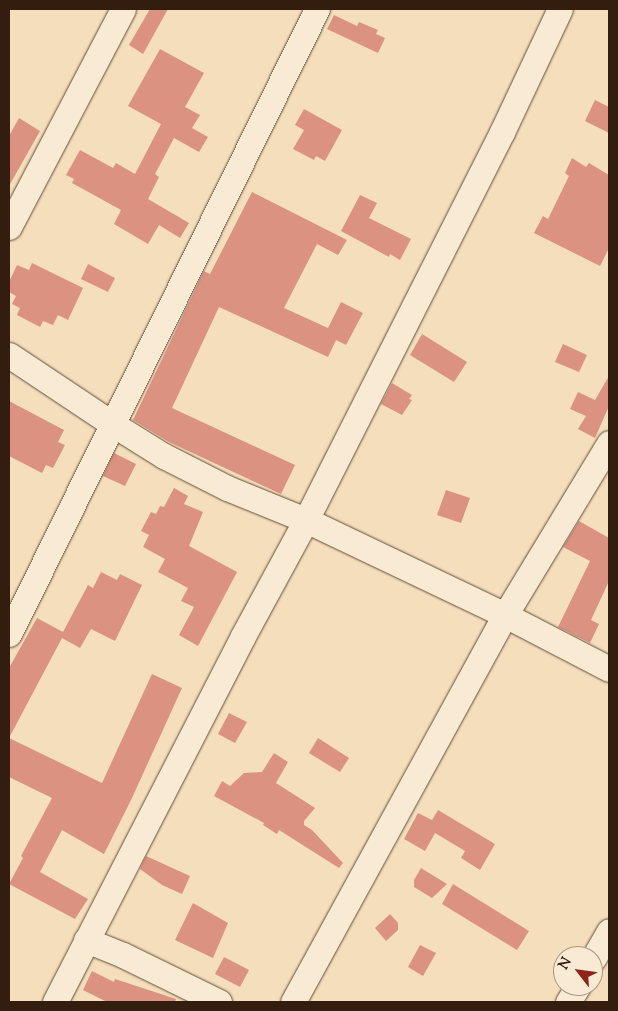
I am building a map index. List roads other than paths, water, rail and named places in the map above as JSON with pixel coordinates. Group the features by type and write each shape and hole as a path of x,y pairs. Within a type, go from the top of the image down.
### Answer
{"street":[{"path":"9,227 123,9"},
{"path":"9,634 317,9"},
{"path":"55,1002 243,636 306,520 497,141 560,9"},
{"path":"9,355 111,424 164,456 227,488 306,520 505,615 609,669"},
{"path":"292,1002 505,615 609,442"},
{"path":"600,946 609,931"},
{"path":"86,940 219,1002"}]}
